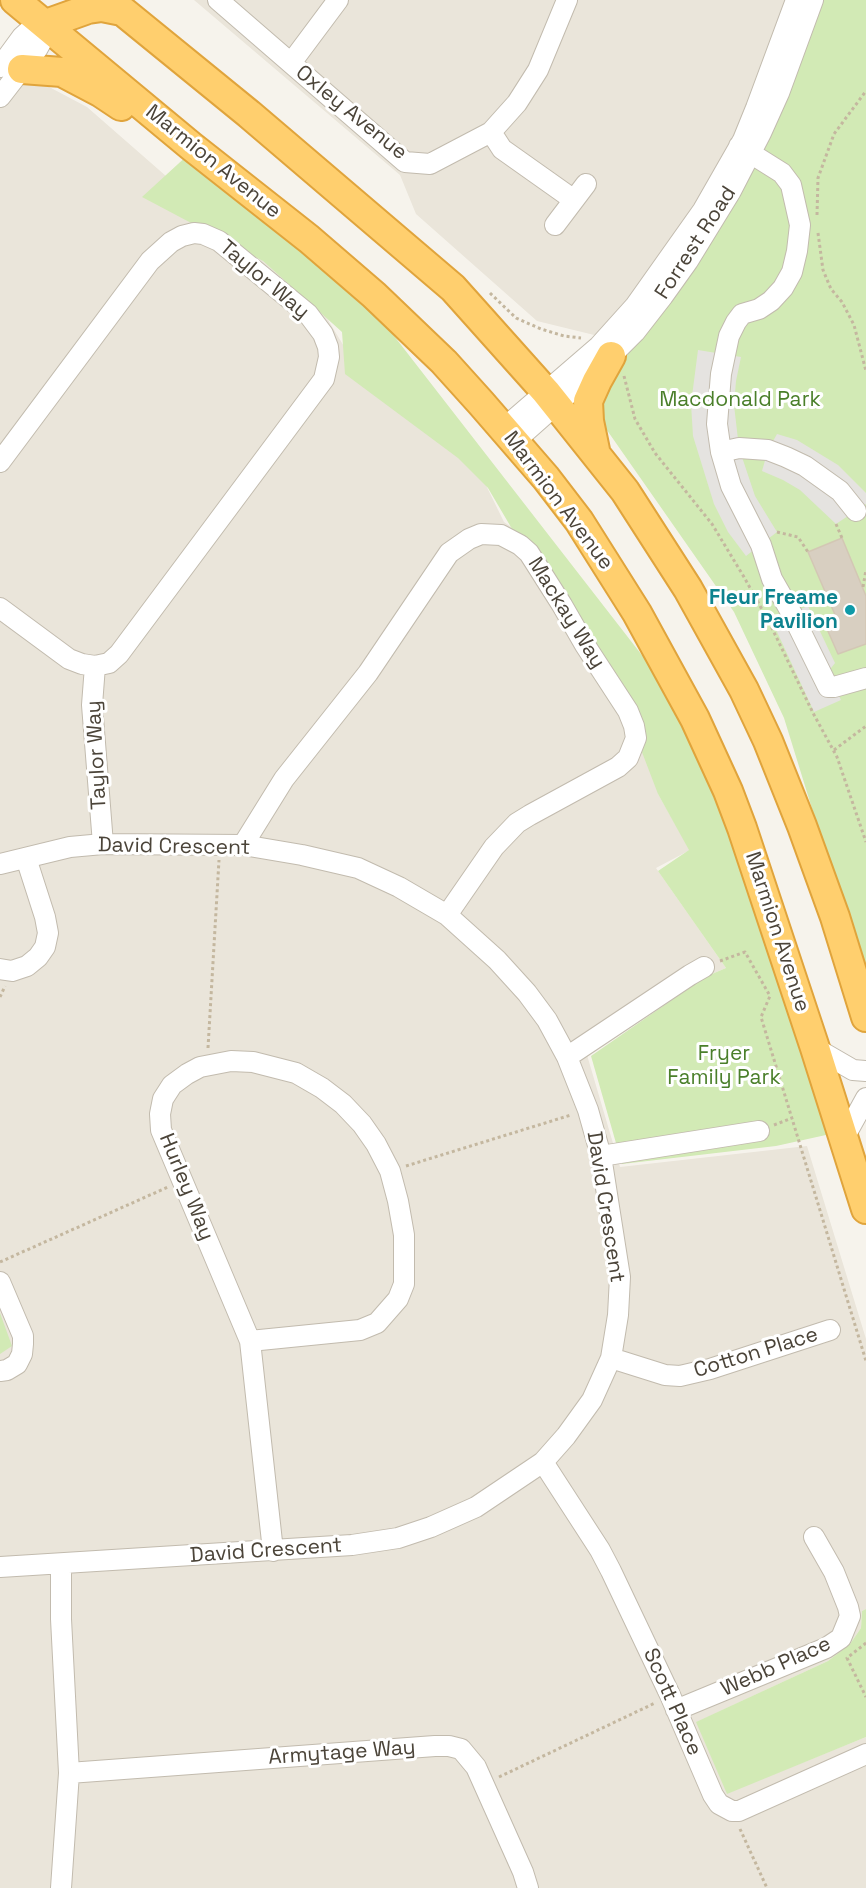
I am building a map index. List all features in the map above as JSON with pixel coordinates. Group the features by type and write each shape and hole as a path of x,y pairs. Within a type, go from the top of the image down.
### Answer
{"highway":[{"name":"Marmion Avenue","path":"15,0 51,12 191,146 309,239 374,295 444,362 546,478 579,521 637,613 695,719 742,828 866,1209"},
{"path":"51,12 115,5 249,114 453,288 551,398 625,491 688,589 744,690 768,741 802,826 863,1003"},
{"path":"11,68 62,72 118,104 163,139 183,148 191,146"},
{"path":"596,454 591,437 588,401 611,356"}],"street":[{"name":"Oxley Avenue","path":"218,0 405,162 430,164 491,132 517,104 538,70 567,0"},
{"path":"291,63 338,0"},
{"name":"Forrest Road","path":"551,398 611,356 639,328 688,261 731,191 756,108 796,0"},
{"name":"Forrest Road","path":"509,435 551,398 635,306 704,210 745,150 779,93 813,0"},
{"path":"0,97 11,68 44,39 51,12"},
{"path":"491,132 502,149 580,192 555,225"},
{"path":"745,150 783,173 791,185 800,225 792,272 783,288 771,301 759,309 742,314 729,336 721,374 717,424 721,452 731,486 761,544 772,579 828,687 866,678"},
{"name":"Taylor Way","path":"0,462 150,261 182,236 194,233 203,234 219,242 308,314 323,334 328,347 329,357 324,379 119,654 109,663 95,666 92,705 103,844"},
{"path":"721,452 739,448 768,450 786,457 805,466 840,491 856,511"},
{"name":"Mackay Way","path":"243,845 284,779 368,673 449,553 457,546 481,534 501,535 520,544 529,553 628,711 636,738 628,758 618,767 517,824 494,846 447,915"},
{"path":"0,608 69,659 95,666"},
{"name":"David Crescent","path":"0,864 70,847 103,844 243,845 358,868 399,887 447,915 497,960 528,993 547,1020 567,1057 588,1110 601,1156 620,1277 618,1316 611,1358 592,1400 566,1436 543,1462 476,1506 431,1527 398,1538 352,1545 0,1567"},
{"path":"0,969 12,971 27,966 45,947 48,933 45,916 26,858"},
{"path":"567,1057 704,967"},
{"path":"815,1048 853,1070 866,1071"},
{"name":"Hurley Way","path":"250,1341 360,1330 376,1323 398,1299 404,1284 404,1235 390,1171 362,1124 343,1104 296,1073 253,1062 231,1061 200,1067 172,1084 163,1099 160,1114 161,1130 250,1341 273,1551"},
{"path":"844,1138 866,1098"},
{"path":"601,1156 759,1131"},
{"path":"0,1282 23,1336 23,1344 22,1354 17,1364 0,1371"},
{"name":"Cotton Place","path":"611,1358 664,1375 680,1376 710,1369 830,1330"},
{"name":"Scott Place","path":"543,1462 600,1550 673,1703 713,1795 719,1804 732,1811"},
{"name":"Webb Place","path":"673,1703 826,1648 841,1638 850,1616 848,1607 834,1572 814,1537"},
{"path":"61,1564 61,1619 69,1773 61,1888"},
{"name":"Armytage Way","path":"69,1773 448,1746 461,1749 470,1759 484,1784 528,1888"},
{"path":"732,1811 739,1811 866,1754"}],"path":[{"path":"816,221 818,178 834,134 866,91"},
{"path":"818,231 823,270 831,289 842,302 854,325 866,371"},
{"path":"611,356 622,367 635,419 655,453 712,524 744,577 833,750 866,842"},
{"path":"836,524 842,538"},
{"path":"777,532 798,537 808,552"},
{"path":"862,587 866,570"},
{"path":"808,606 826,594"},
{"path":"833,750 866,726"},
{"path":"212,1065 207,1047 220,845"},
{"path":"704,967 746,952 770,996 761,1017 866,1361"},
{"path":"390,1171 588,1110"},
{"path":"0,1262 182,1181"},
{"path":"866,1643 847,1658 866,1696"},
{"path":"484,1784 673,1703"},
{"path":"732,1811 767,1888"}],"shaded area":[{"path":"194,0 809,0 631,344 537,321 416,214 400,175"},
{"path":"0,61 87,107 325,315 345,348 481,475 504,522 539,546 654,738 658,794 690,850 656,868 726,968 705,977 587,1055 620,1167 807,1146 866,1339 866,1609 862,1611 861,1628 850,1644 828,1661 697,1722 727,1793 866,1737 866,1888 0,1888"},
{"path":"698,350 741,357 734,405 739,448 755,496 777,532 746,556 728,532 714,504 693,436 691,404"},
{"path":"777,434 797,440 838,465 866,493 866,504 836,524 800,490 762,471 768,450"},
{"path":"808,606 835,663 828,672 841,700 814,712 772,621"}],"green space":[{"name":"Macdonald Park","path":"812,0 866,0 866,983 784,718 734,612 581,393 611,356"},
{"name":"Fryer Family Park","path":"190,153 377,314 700,730 835,1133 776,1146 622,1164 591,1056 705,977 726,968 658,871 689,850 658,794 640,747 488,488 458,458 345,374 342,332 263,261 142,197"},
{"path":"0,1313 12,1346 0,1354"},
{"path":"866,1609 866,1737 727,1794 696,1722 828,1661 850,1644 861,1628 862,1611"}],"building":[{"name":"Fleur Freame Pavilion","path":"842,538 866,596 866,644 838,654 827,629 839,624 808,552"}],"place":[{"name":"Fleur Freame Pavilion","path":"850,610"}]}
